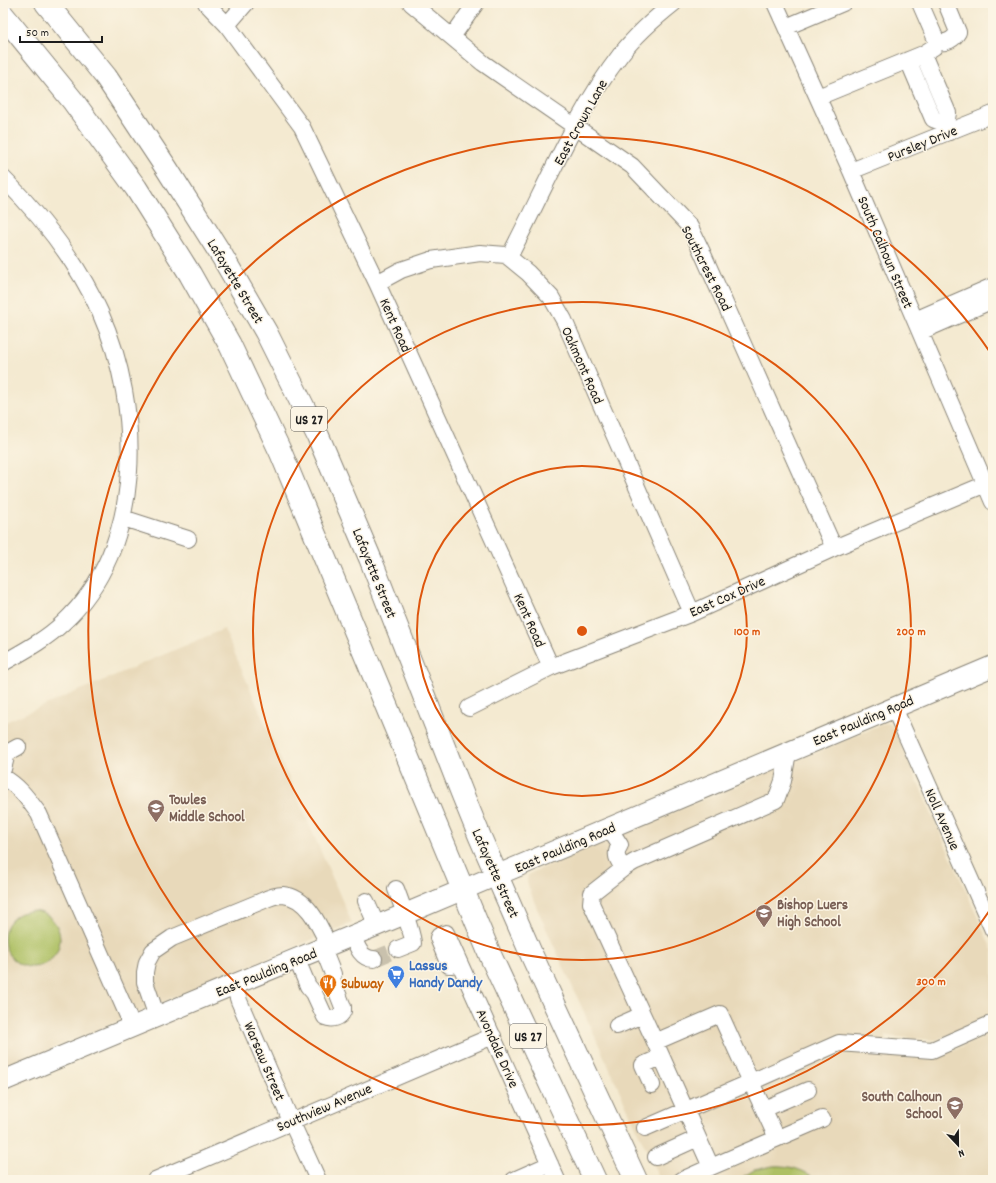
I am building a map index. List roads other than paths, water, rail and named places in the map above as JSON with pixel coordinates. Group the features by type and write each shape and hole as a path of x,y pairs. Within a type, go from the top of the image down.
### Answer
{"highway":[{"name":"Lafayette Street","path":"46,3 106,77 167,168 222,256 266,332 324,451 370,558 462,793 536,965 636,1180"},
{"name":"US 27","path":"3,15 73,101 136,188 190,274 230,345 284,460 491,957 595,1180"}],"main road":[{"name":"East Paulding Road","path":"3,1081 326,948 993,666"}],"street":[{"name":"Kent Road","path":"206,3 227,25 302,127 377,282 551,667"},
{"path":"227,25 246,3"},
{"name":"Southcrest Road","path":"411,3 483,64 632,166 690,227 834,548"},
{"path":"452,37 476,3"},
{"name":"East Crown Lane","path":"509,257 575,127 603,79 622,53 656,17 674,3"},
{"name":"South Calhoun Street","path":"775,3 989,483 993,502"},
{"path":"786,27 843,3"},
{"path":"920,3 937,42"},
{"path":"937,42 948,41 958,32 946,3"},
{"path":"818,98 916,57 934,48 937,42"},
{"path":"916,57 948,113 947,128"},
{"name":"Pursley Drive","path":"851,171 947,128 993,114"},
{"path":"3,178 29,205 65,251 82,278 100,312 110,339 121,380 129,426 129,473 123,518 106,565 92,588 63,623 51,634 22,653 3,663"},
{"path":"377,282 401,270 431,260 480,253 506,255 509,257"},
{"name":"Oakmont Road","path":"509,257 528,273 551,298 564,320 692,613"},
{"path":"918,326 993,286"},
{"path":"918,326 993,300"},
{"name":"East Cox Drive","path":"469,708 551,667 692,613 834,548 989,483"},
{"path":"123,518 188,539"},
{"name":"Noll Avenue","path":"894,708 993,930"},
{"path":"3,769 7,753 18,747"},
{"path":"711,1167 591,903 592,893 629,865 776,800 783,781 788,752"},
{"path":"3,777 24,793 38,814 128,1016 128,1029"},
{"path":"609,828 620,845 616,850 616,856 629,865"},
{"path":"396,889 414,940 413,943 398,949"},
{"path":"157,1017 145,982 150,970 147,962 153,951 172,938 272,897 282,895 291,897 299,909 322,931 333,974 332,979 343,1008 340,1016 329,1019 325,1017 314,993 308,986 297,960"},
{"path":"366,901 377,926"},
{"name":"Avondale Drive","path":"446,932 557,1180"},
{"path":"353,936 362,954 368,959 374,959"},
{"name":"Warsaw Street","path":"234,985 239,1001 318,1180"},
{"path":"655,1042 720,1014 777,1138"},
{"path":"617,1026 642,1015"},
{"path":"645,1128 838,1043 932,1050 993,1023"},
{"name":"Southview Avenue","path":"155,1180 493,1036"},
{"path":"652,1085 643,1065 662,1057"},
{"path":"764,1109 808,1090"},
{"path":"682,1180 822,1119"},
{"path":"656,1157 698,1138"},
{"path":"514,1180 550,1164"}],"tunnel":[{"path":"374,959 398,949"}],"place":[{"name":"Towles Middle School","path":"156,823"},
{"name":"Bishop Luers High School","path":"764,928"},
{"name":"Lassus Handy Dandy","path":"396,989"},
{"name":"Subway","path":"328,998"},
{"name":"South Calhoun School","path":"955,1120"}]}
